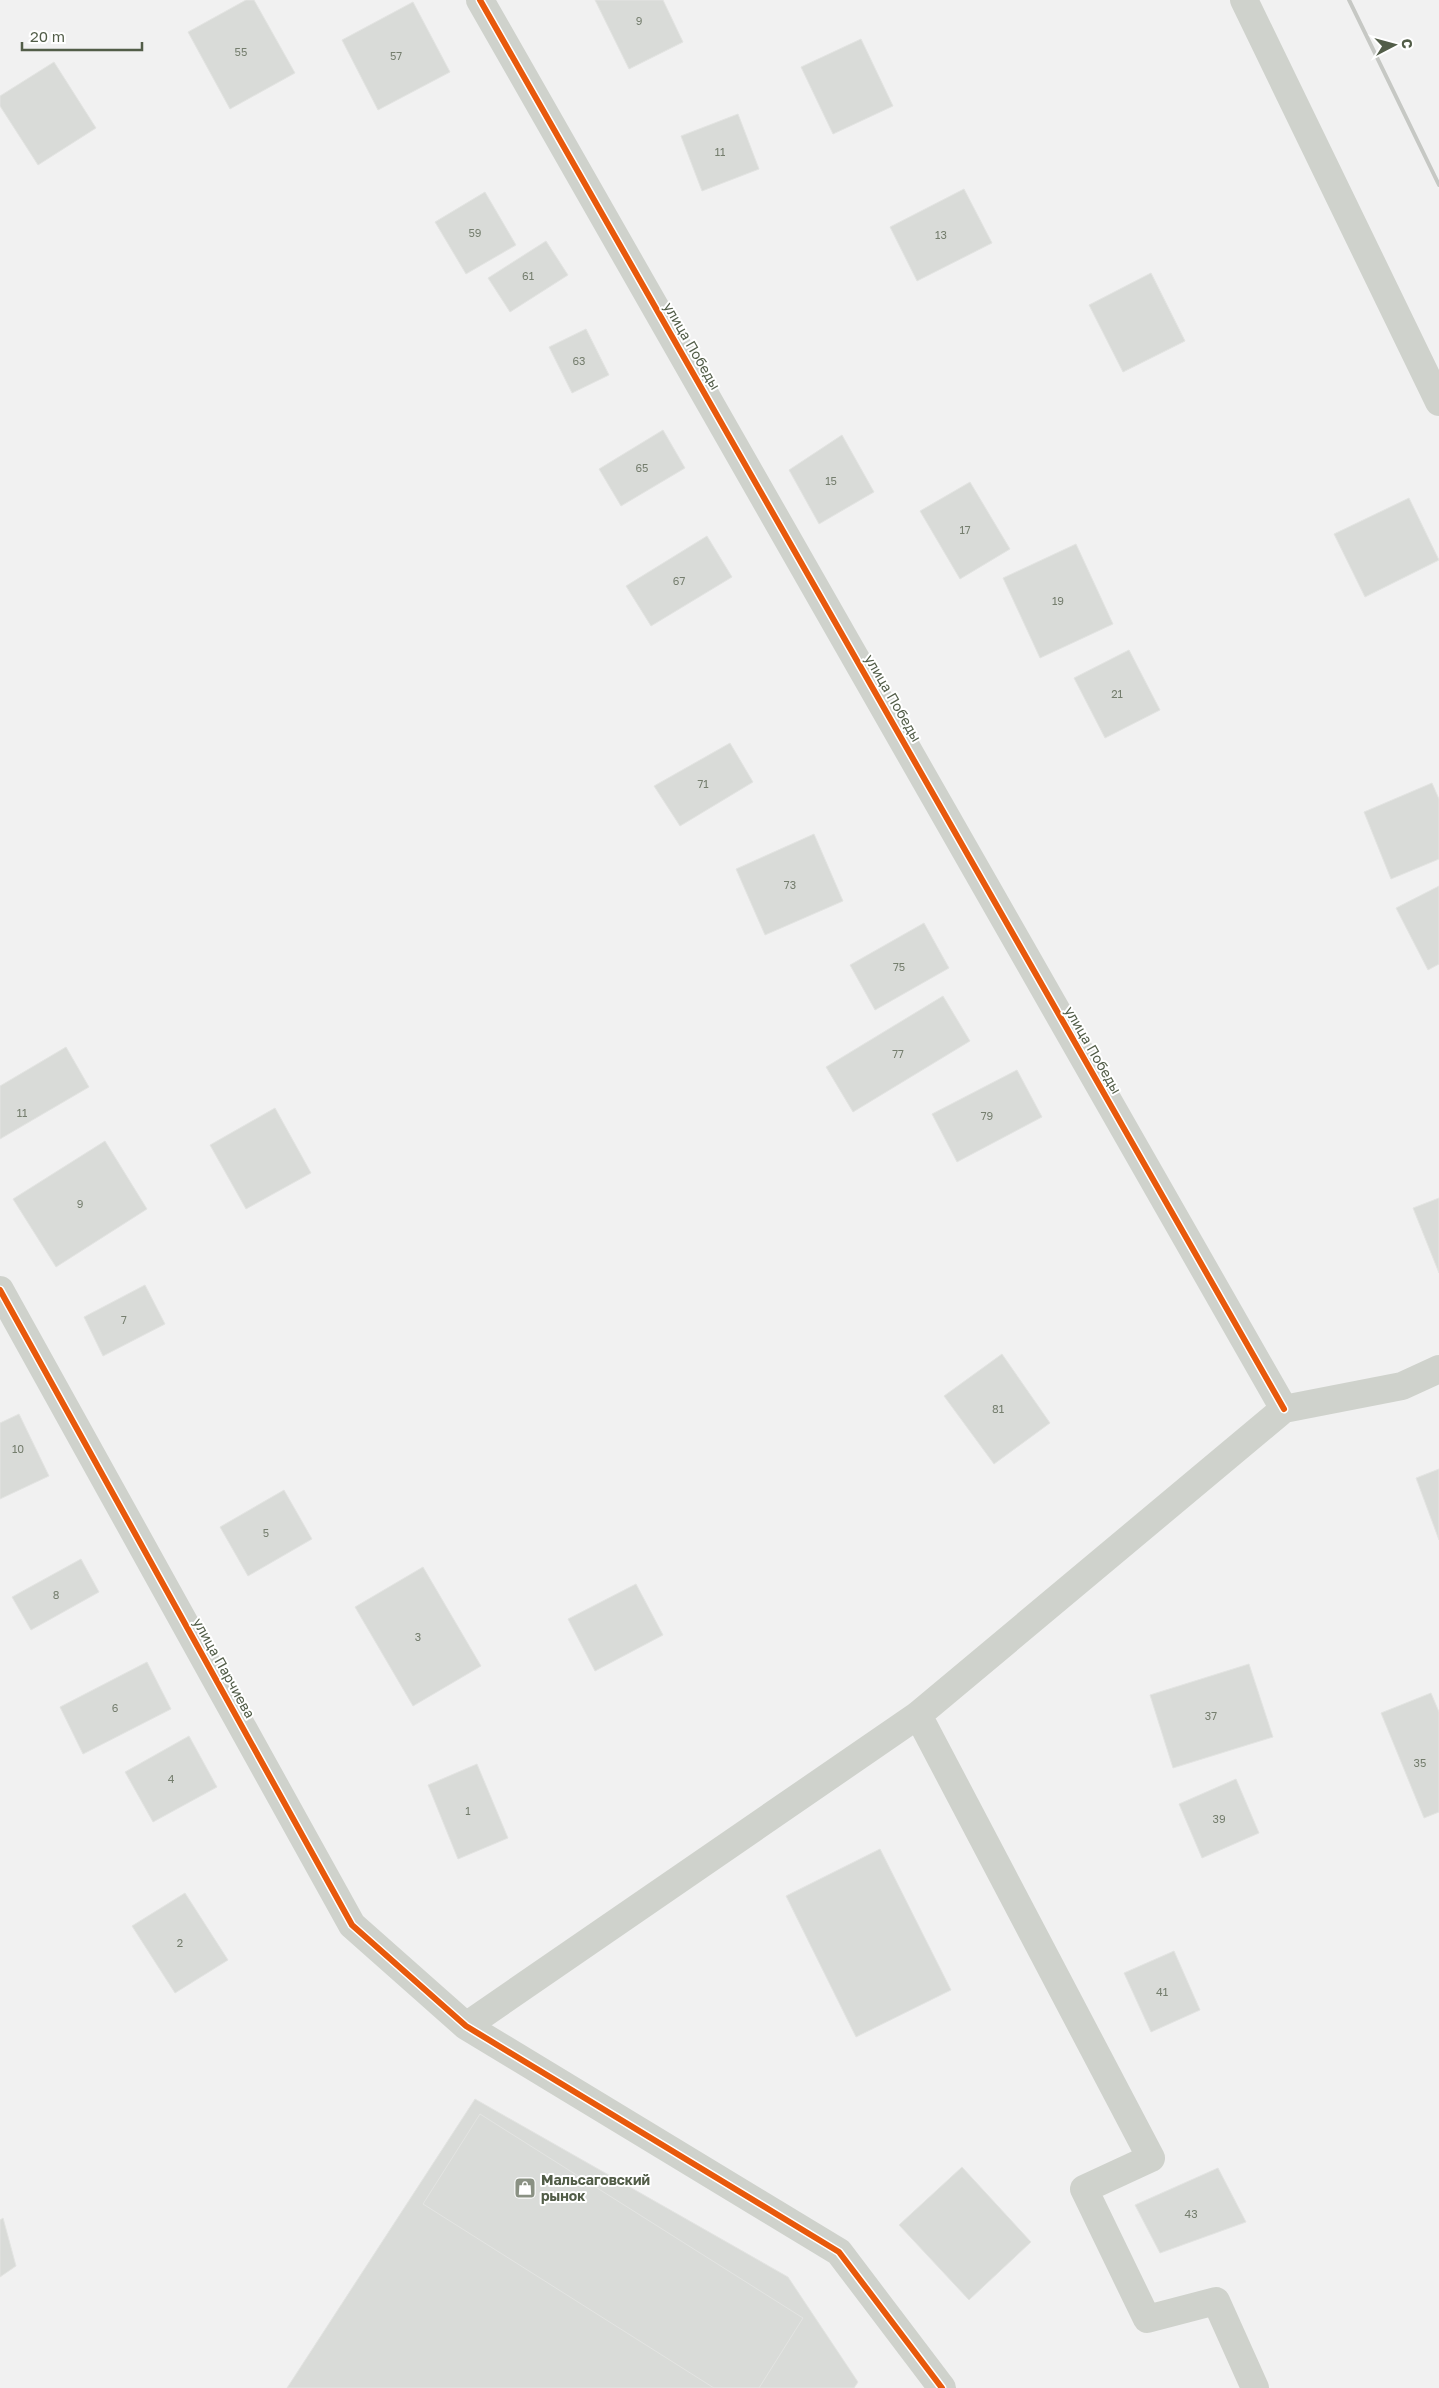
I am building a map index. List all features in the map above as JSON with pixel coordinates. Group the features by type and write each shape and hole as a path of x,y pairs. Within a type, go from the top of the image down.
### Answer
{"street":[{"name":"улица Победы","path":"480,0 1284,1409"},
{"path":"1244,0 1439,402"},
{"name":"улица Парчиева","path":"0,1290 352,1924 466,2026 839,2252 942,2388"},
{"path":"466,2026 918,1715 1284,1409 1402,1386 1439,1369"},
{"path":"918,1715 1151,2158 1084,2189 1147,2319 1216,2301 1255,2388"}],"building":[{"path":"246,0 254,0 295,73 230,109 188,32"},
{"path":"595,0 663,0 683,42 629,69"},
{"path":"413,2 450,72 378,110 342,40"},
{"path":"861,39 893,106 833,134 801,67"},
{"path":"54,62 96,128 38,165 0,106 0,96"},
{"path":"738,114 759,169 702,191 681,136"},
{"path":"964,189 992,243 917,281 890,227"},
{"path":"485,192 516,245 466,274 435,222"},
{"path":"546,241 568,275 510,312 488,278"},
{"path":"1151,273 1185,341 1123,372 1089,305"},
{"path":"586,329 609,375 572,393 549,347"},
{"path":"663,430 685,468 621,506 599,469"},
{"path":"842,435 874,492 819,524 789,470"},
{"path":"970,482 1010,549 960,579 920,511"},
{"path":"1409,498 1439,560 1365,597 1334,534"},
{"path":"707,536 732,577 651,626 626,586"},
{"path":"1076,544 1113,624 1040,658 1003,578"},
{"path":"1129,650 1160,710 1105,738 1074,678"},
{"path":"730,743 753,782 680,826 654,786"},
{"path":"1432,783 1439,799 1439,859 1391,879 1364,812"},
{"path":"814,834 843,901 765,935 736,869"},
{"path":"1439,886 1439,964 1428,970 1396,908"},
{"path":"924,923 949,968 875,1010 850,965"},
{"path":"943,996 970,1041 853,1112 826,1067"},
{"path":"66,1047 89,1087 0,1139 0,1086"},
{"path":"1017,1070 1042,1117 957,1162 932,1114"},
{"path":"275,1108 311,1173 246,1209 210,1145"},
{"path":"105,1141 147,1209 56,1267 13,1199"},
{"path":"1439,1198 1439,1273 1413,1208"},
{"path":"145,1285 165,1324 103,1356 84,1317"},
{"path":"1002,1354 1050,1423 994,1464 944,1396"},
{"path":"19,1414 49,1476 0,1499 0,1423"},
{"path":"1439,1469 1439,1540 1416,1478"},
{"path":"284,1490 312,1539 248,1576 220,1527"},
{"path":"81,1559 99,1592 31,1630 12,1597"},
{"path":"423,1567 481,1666 413,1706 355,1607"},
{"path":"636,1584 663,1635 595,1671 568,1619"},
{"path":"147,1662 171,1709 83,1754 60,1707"},
{"path":"1249,1664 1273,1737 1173,1768 1150,1695"},
{"path":"1431,1693 1439,1712 1439,1812 1424,1818 1381,1713"},
{"path":"189,1736 217,1787 153,1822 125,1772"},
{"path":"477,1764 508,1838 458,1859 428,1785"},
{"path":"1236,1779 1259,1833 1202,1858 1179,1804"},
{"path":"880,1849 951,1990 856,2037 786,1896"},
{"path":"185,1893 228,1960 175,1993 132,1926"},
{"path":"1174,1951 1200,2010 1151,2032 1124,1973"},
{"name":"Мальсаговский рынок","path":"475,2099 788,2277 858,2382 854,2388 287,2388"},
{"path":"480,2114 803,2318 759,2388 714,2388 423,2204"},
{"path":"962,2167 1031,2242 969,2300 899,2225"},
{"path":"1218,2168 1246,2222 1160,2253 1135,2205"},
{"path":"3,2218 16,2266 0,2277 0,2220"}],"railway":[{"path":"1349,0 1439,185"}],"cycle path":[{"path":"480,0 1284,1409"},
{"path":"0,1290 352,1925 466,2026 839,2252 942,2388"}],"place":[{"name":"Мальсаговский рынок","path":"525,2188"}]}
